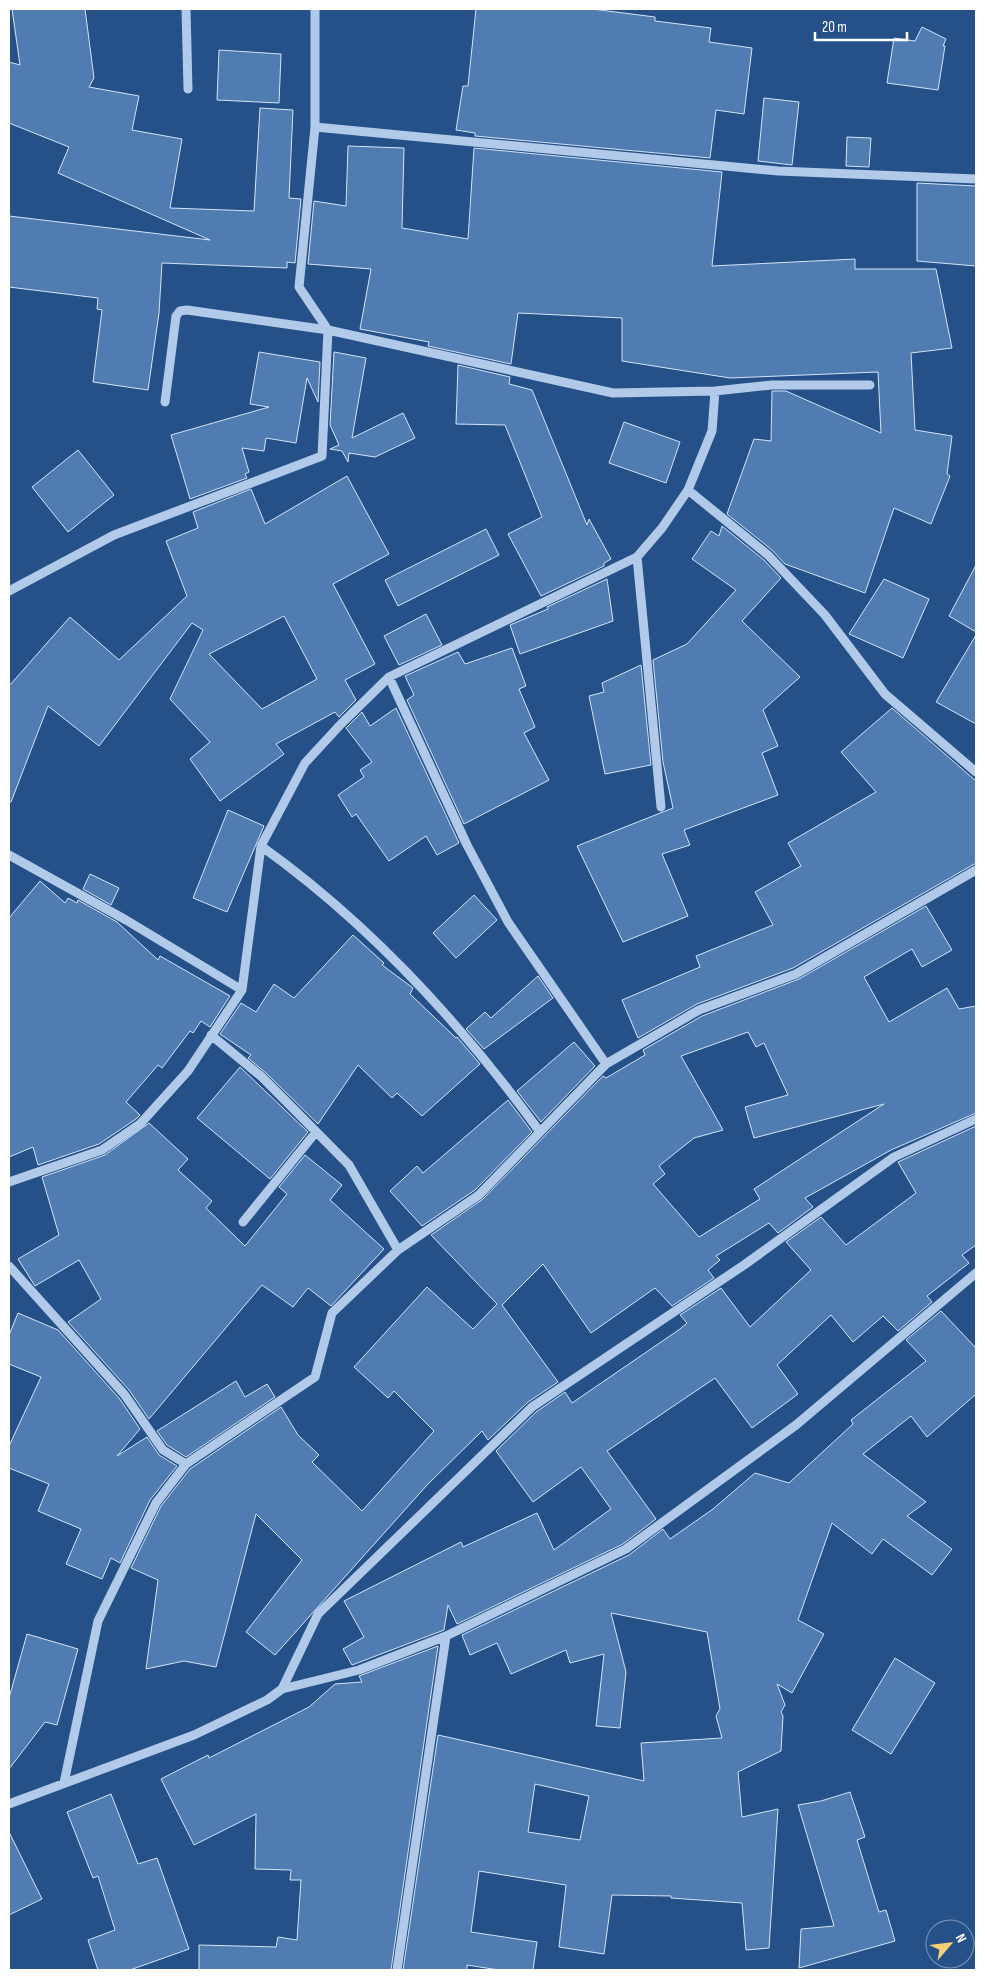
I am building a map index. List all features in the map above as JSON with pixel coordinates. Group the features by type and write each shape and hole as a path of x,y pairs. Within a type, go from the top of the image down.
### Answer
{"street":[{"path":"186,9 188,89"},
{"path":"9,590 114,535 322,456 328,330 299,287 315,127 315,9"},
{"path":"315,127 778,171 976,179"},
{"path":"165,402 176,316 180,311 187,310 328,330 613,393 715,391 772,385 870,385"},
{"path":"9,1182 102,1150 140,1124 188,1072 242,990 261,846 305,763 389,677 637,557 662,528 688,490 712,431 715,391"},
{"path":"688,490 768,555 825,615 885,694 976,772"},
{"path":"637,557 661,807"},
{"path":"389,677 467,845 508,922 606,1064"},
{"path":"261,846 298,873 376,940 497,1073 540,1132"},
{"path":"9,855 126,920 242,990"},
{"path":"64,1783 98,1621 156,1503 186,1464 315,1377 332,1313 398,1250 479,1195 606,1064 699,1010 796,974 976,870"},
{"path":"211,1035 262,1077 349,1165 398,1250"},
{"path":"282,1689 318,1614 532,1407 744,1265 894,1157 976,1119"},
{"path":"243,1222 316,1132"},
{"path":"9,1266 124,1394 163,1450 186,1464"},
{"path":"9,1804 194,1735 267,1700 282,1689 359,1670 446,1636 626,1549 796,1425 976,1273"},
{"path":"398,1970 446,1636"}],"building":[{"path":"12,9 85,9 94,78 89,87 139,96 132,130 182,139 170,208 254,211 260,108 293,110 289,198 301,199 295,263 287,262 287,268 162,263 159,313 148,390 93,382 102,310 97,309 98,298 9,287 9,216 210,240 58,173 69,147 9,123 9,62 20,65"},
{"path":"476,9 592,9 655,17 655,21 711,28 709,42 752,48 744,114 716,110 710,158 475,136 475,133 456,130 463,86 468,86"},
{"path":"922,27 946,39 943,46 945,46 938,90 887,83 894,38 915,41"},
{"path":"219,50 281,54 279,103 217,100"},
{"path":"764,98 799,102 792,165 758,161"},
{"path":"847,137 871,138 869,167 846,166"},
{"path":"348,146 404,148 402,228 468,239 474,148 722,172 712,266 855,259 855,269 936,269 952,348 911,353 915,430 952,436 947,474 950,476 931,524 894,508 865,593 785,564 772,550 727,514 754,439 771,441 772,391 786,391 881,433 878,372 730,378 622,361 622,318 518,313 511,364 428,346 429,342 360,329 371,269 308,264 314,201 346,206"},
{"path":"917,183 976,186 976,266 917,261"},
{"path":"259,352 320,362 318,402 307,378 296,443 266,438 264,451 242,448 249,472 245,474 247,478 190,499 171,435 269,407 250,404"},
{"path":"334,352 366,358 352,438 403,413 415,438 375,457 349,453 348,462 342,451 330,449 339,445 330,425"},
{"path":"458,365 510,377 509,384 532,390 587,525 589,519 611,559 604,563 604,566 541,596 508,534 542,517 505,425 456,424"},
{"path":"624,422 680,442 666,483 609,463"},
{"path":"78,450 114,495 68,532 32,487"},
{"path":"347,476 389,554 333,584 375,664 345,680 356,700 339,717 335,712 276,744 284,754 220,801 190,759 210,742 170,699 203,630 192,623 99,746 48,706 11,802 9,802 9,686 70,617 119,660 187,596 166,541 198,528 193,512 251,489 265,524","holes":["284,616 317,679 262,709 209,654"]},
{"path":"722,526 764,560 781,578 742,621 800,677 763,710 778,746 762,753 778,795 684,830 690,845 662,854 688,916 623,942 577,846 673,808 663,762 653,660 687,644 736,590 692,559 711,531 719,536"},
{"path":"486,529 499,555 398,606 385,580"},
{"path":"976,565 976,632 949,616"},
{"path":"607,579 613,621 520,654 510,625 548,609 547,607"},
{"path":"884,579 929,599 903,658 849,634"},
{"path":"426,614 442,645 399,665 384,636"},
{"path":"976,635 976,724 936,702"},
{"path":"512,648 526,686 519,689 535,727 524,733 549,780 464,824 407,700 414,695 405,676 458,652 465,664"},
{"path":"641,665 651,765 605,774 589,696 604,692 602,683"},
{"path":"396,708 459,843 437,855 426,836 389,861 356,814 352,817 338,795 364,777 360,770 372,762 346,728 362,712 370,726"},
{"path":"892,708 976,781 976,863 793,968 697,1004 638,1038 622,1000 700,967 696,956 773,925 755,892 801,866 788,843 876,792 841,752"},
{"path":"228,810 264,826 227,912 193,898"},
{"path":"90,874 119,888 111,905 83,889"},
{"path":"40,881 65,903 68,898 77,903 78,900 117,922 158,960 160,956 230,996 210,1027 201,1021 193,1033 190,1031 162,1068 158,1065 126,1102 140,1115 136,1119 99,1144 38,1165 33,1147 9,1157 9,918"},
{"path":"474,895 497,920 456,958 433,933"},
{"path":"926,906 952,950 922,967 912,949 864,977 889,1022 947,988 959,1009 976,1006 976,1113 891,1150 805,1198 813,1207 778,1233 769,1223 716,1256 720,1260 708,1270 714,1278 672,1306 655,1288 591,1333 543,1264 502,1305 558,1382 528,1402 488,1440 482,1431 428,1484 275,1655 246,1632 302,1560 256,1514 216,1667 184,1661 146,1669 158,1580 131,1568 161,1506 190,1469 281,1407 298,1435 319,1455 312,1462 362,1511 434,1431 394,1391 388,1398 354,1367 427,1287 473,1329 497,1304 431,1235 483,1199 603,1076 606,1078 645,1055 643,1050 702,1016 799,979","holes":["748,1032 756,1047 764,1043 788,1095 745,1107 754,1138 884,1104 754,1189 760,1199 699,1237 653,1184 665,1174 659,1166 694,1138 723,1130 681,1056"]},
{"path":"353,935 384,963 382,965 413,988 410,994 457,1037 480,1064 422,1116 397,1093 392,1098 358,1065 318,1124 248,1058 251,1055 220,1034 241,1003 256,1012 274,984 294,998"},
{"path":"538,976 553,998 484,1049 466,1029 485,1012 491,1018"},
{"path":"574,1042 595,1066 541,1122 517,1091"},
{"path":"240,1067 308,1132 270,1179 197,1118"},
{"path":"508,1100 532,1132 475,1190 422,1226 390,1191 417,1166 423,1173"},
{"path":"149,1123 188,1159 178,1170 212,1201 206,1208 245,1246 287,1194 279,1187 305,1155 342,1185 330,1200 384,1249 331,1306 308,1288 293,1307 262,1285 149,1419 129,1390 68,1322 101,1299 79,1260 35,1286 18,1259 59,1235 42,1177 105,1155"},
{"path":"976,1126 976,1245 962,1255 969,1263 927,1296 932,1302 898,1331 883,1316 853,1342 831,1315 777,1365 798,1394 752,1428 715,1378 607,1451 656,1519 623,1544 457,1624 448,1605 444,1630 352,1665 343,1649 364,1637 344,1601 461,1542 463,1547 537,1513 554,1550 611,1509 581,1467 533,1502 496,1451 536,1412 565,1392 572,1403 680,1329 687,1323 680,1315 721,1288 750,1327 811,1270 786,1242 821,1217 846,1245 916,1193 898,1162"},
{"path":"941,1311 976,1348 976,1394 927,1437 911,1416 863,1454 926,1502 907,1516 952,1549 932,1575 883,1539 872,1554 832,1523 798,1620 824,1634 792,1693 777,1684 785,1705 781,1712 783,1716 781,1751 738,1772 742,1817 778,1809 769,1948 746,1950 742,1903 671,1898 671,1896 612,1895 604,1954 559,1947 566,1885 479,1871 471,1932 537,1942 533,1970 499,1970 467,1965 467,1970 403,1970 438,1735 644,1781 641,1743 722,1738 716,1716 720,1709 707,1632 611,1613 626,1672 620,1728 596,1726 604,1654 570,1663 566,1650 511,1674 497,1643 470,1655 462,1635 629,1555 663,1529 670,1539 713,1509 755,1473 789,1483 853,1424 851,1420 926,1361 906,1340","holes":["535,1784 589,1796 580,1840 528,1832"]},
{"path":"18,1313 58,1330 119,1398 140,1429 117,1456 147,1437 159,1455 177,1466 150,1500 120,1563 111,1558 102,1579 66,1564 81,1529 38,1511 49,1484 9,1468 9,1446 41,1377 9,1364 9,1335"},
{"path":"236,1381 245,1397 267,1384 275,1397 186,1457 167,1445 157,1431"},
{"path":"27,1634 78,1649 57,1725 45,1722 9,1769 9,1698"},
{"path":"438,1646 391,1970 199,1970 199,1945 276,1947 278,1937 297,1940 301,1880 290,1880 291,1870 255,1869 256,1814 194,1845 161,1779 208,1755 209,1758 309,1707 335,1684 362,1682 359,1676"},
{"path":"895,1658 935,1683 891,1754 852,1730"},
{"path":"850,1792 865,1837 857,1840 879,1912 886,1910 895,1941 799,1968 801,1929 834,1926 798,1805 821,1801"},
{"path":"111,1794 138,1864 157,1858 189,1949 130,1970 98,1970 88,1940 115,1930 98,1876 93,1878 67,1812"},
{"path":"9,1832 42,1899 9,1915"}]}
